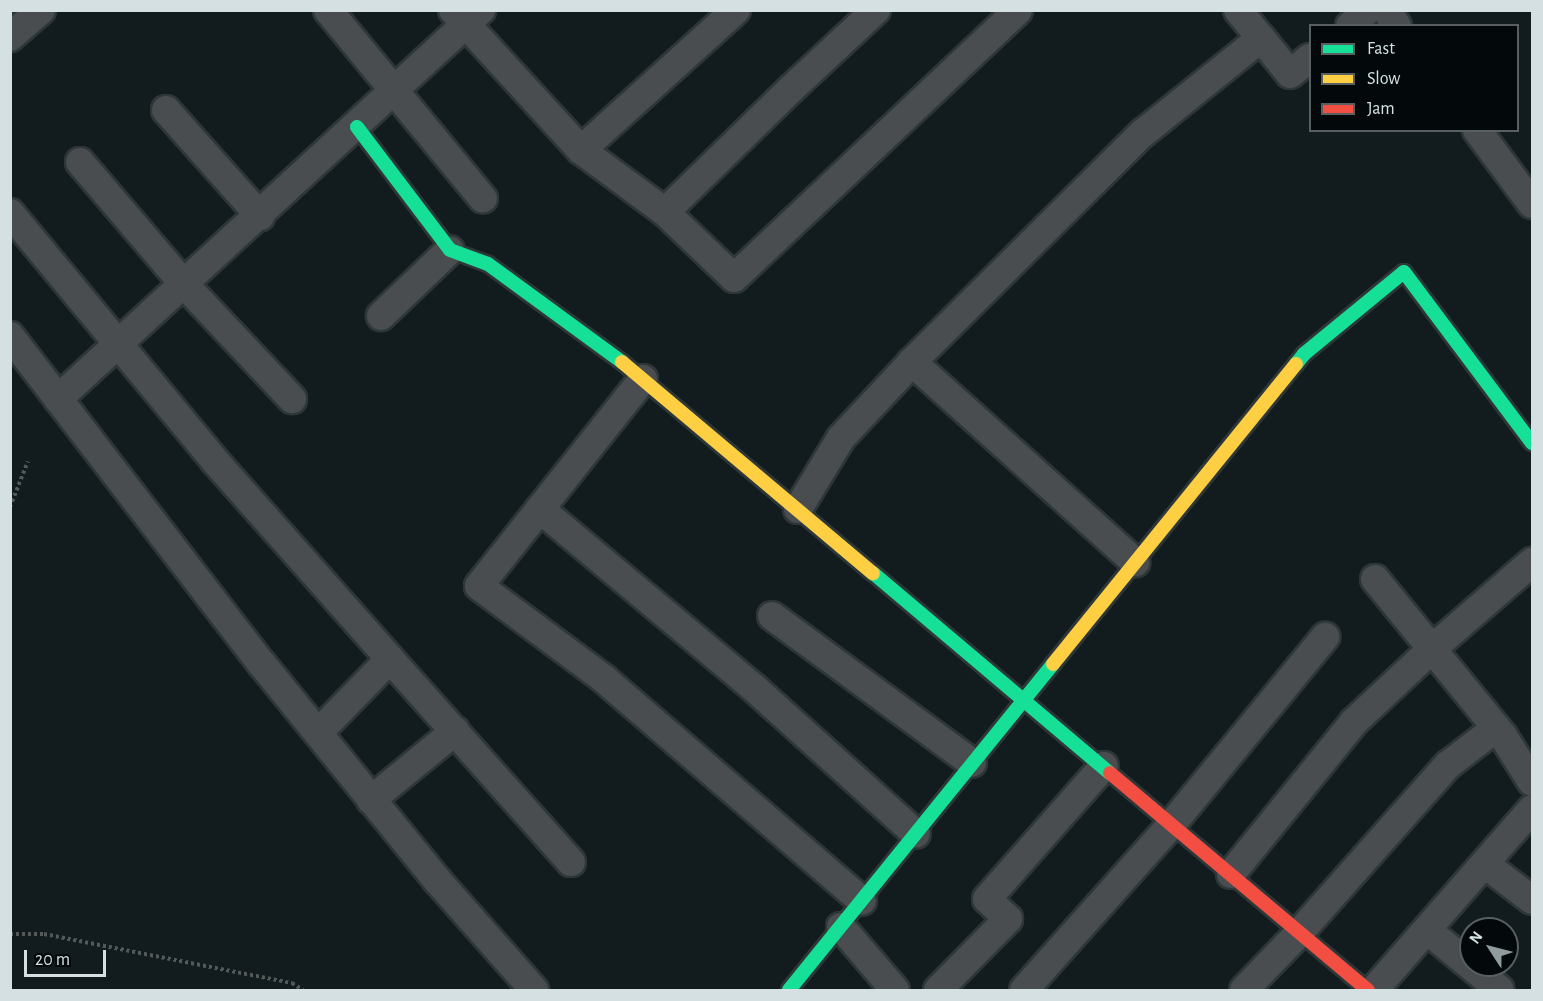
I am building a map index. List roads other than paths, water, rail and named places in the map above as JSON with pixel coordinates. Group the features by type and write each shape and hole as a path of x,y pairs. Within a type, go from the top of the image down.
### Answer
{"street":[{"path":"10,37 41,10"},
{"path":"328,10 483,199"},
{"path":"580,150 736,10"},
{"path":"665,212 790,89 876,10"},
{"path":"58,399 396,92 466,15 580,150 665,212 734,278 1018,10"},
{"path":"1238,10 1290,74 1309,60"},
{"path":"1364,15 1391,24"},
{"path":"798,509 841,438 912,362 1143,133 1261,38"},
{"path":"166,110 260,216"},
{"path":"357,127 450,250 488,264 643,379 1368,990"},
{"path":"1479,132 1533,204"},
{"path":"80,162 184,284 292,399"},
{"path":"10,213 214,461 571,862"},
{"path":"381,315 450,250"},
{"path":"789,990 1304,354 1404,272 1533,443"},
{"path":"10,336 371,800 534,990"},
{"path":"912,362 1135,562"},
{"path":"643,379 479,586 604,679 862,901"},
{"path":"540,509 753,687 916,834"},
{"path":"1231,874 1354,722 1432,649 1533,562"},
{"path":"1375,579 1496,728 1533,782"},
{"path":"772,615 972,764"},
{"path":"1035,987 1325,637"},
{"path":"318,733 390,658"},
{"path":"1244,990 1300,932 1448,765 1496,728"},
{"path":"371,800 454,731"},
{"path":"938,990 1008,919 987,899 1104,766"},
{"path":"1374,990 1533,809"},
{"path":"1485,864 1533,900"},
{"path":"841,927 895,990"},
{"path":"1427,930 1500,990"}]}
